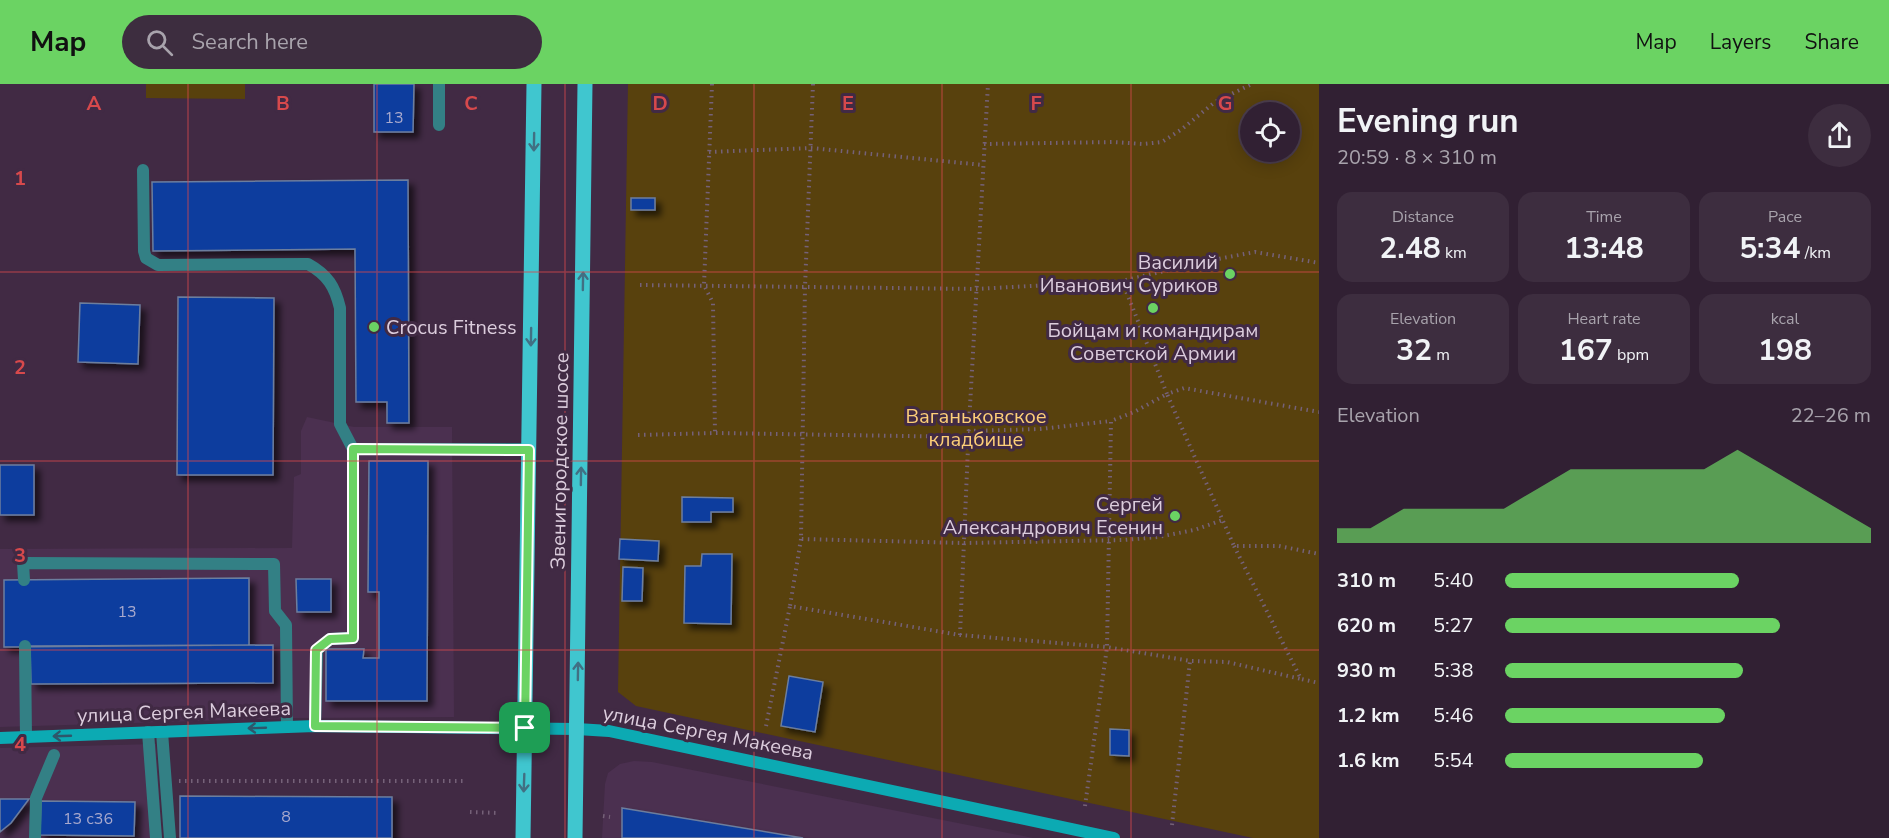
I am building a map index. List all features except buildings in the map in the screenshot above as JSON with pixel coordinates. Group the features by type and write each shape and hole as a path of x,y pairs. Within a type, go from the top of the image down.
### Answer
{"main road":[{"name":"Звенигородское шоссе","path":"523,838 534,84"},
{"name":"Звенигородское шоссе","path":"575,838 585,84"},
{"name":"улица Сергея Макеева","path":"0,738 315,726 578,729 623,733 1114,838"}],"lane":[{"path":"439,84 439,124"},
{"path":"143,170 144,251 151,262 158,265 308,264 328,278 336,290 339,308 340,424 353,449 353,638 330,639 316,650 315,726"},
{"path":"353,449 529,450"},
{"path":"24,580 23,563 274,564 275,611 286,625 287,727"},
{"path":"25,646 26,738"},
{"path":"148,732 156,838"},
{"path":"162,732 170,838"},
{"path":"35,838 36,798 54,755"}],"path":[{"path":"712,84 704,285 713,303 715,433"},
{"path":"766,726 801,539 805,287 813,84"},
{"path":"960,635 968,431 988,84"},
{"path":"984,144 1162,142 1215,102 1252,84"},
{"path":"709,152 811,148 983,165"},
{"path":"640,285 976,289 1122,282 1255,252 1319,263"},
{"path":"1122,282 1167,394 1234,546 1301,679"},
{"path":"968,431 1040,429 1112,421 1167,394 1185,388 1319,412"},
{"path":"1085,806 1107,647 1112,421"},
{"path":"638,435 715,433 968,437"},
{"path":"801,539 964,543 1124,540 1158,537 1194,530 1223,520"},
{"path":"1234,546 1279,546 1319,555"},
{"path":"790,606 960,635 1107,647 1190,660 1227,663 1319,683"},
{"path":"1172,825 1190,660"},
{"path":"166,781 466,781"},
{"path":"470,812 499,813"},
{"path":"603,816 610,817"}],"shaded area":[{"path":"307,417 354,427 452,427 454,717 298,718 0,727 0,549 292,548 294,477 301,474 301,431"},
{"path":"156,744 162,838 0,838 0,748"},
{"path":"634,761 652,762 1033,838 602,838 605,784 608,773 620,764"}],"green space":[{"path":"146,84 245,84 245,99 146,98"},
{"name":"Ваганьковское кладбище","path":"628,84 1319,84 1319,838 1253,838 636,706 618,692"}],"place":[{"name":"Василий Иванович Суриков","path":"1230,274"},
{"name":"Бойцам и командирам Советской Армии","path":"1153,308"},
{"name":"Crocus Fitness","path":"374,327"},
{"name":"Сергей Александрович Есенин","path":"1175,516"}],"route":[{"path":"353,449 529,450 525,728 315,726 316,650 330,639 353,638 353,449"}]}
